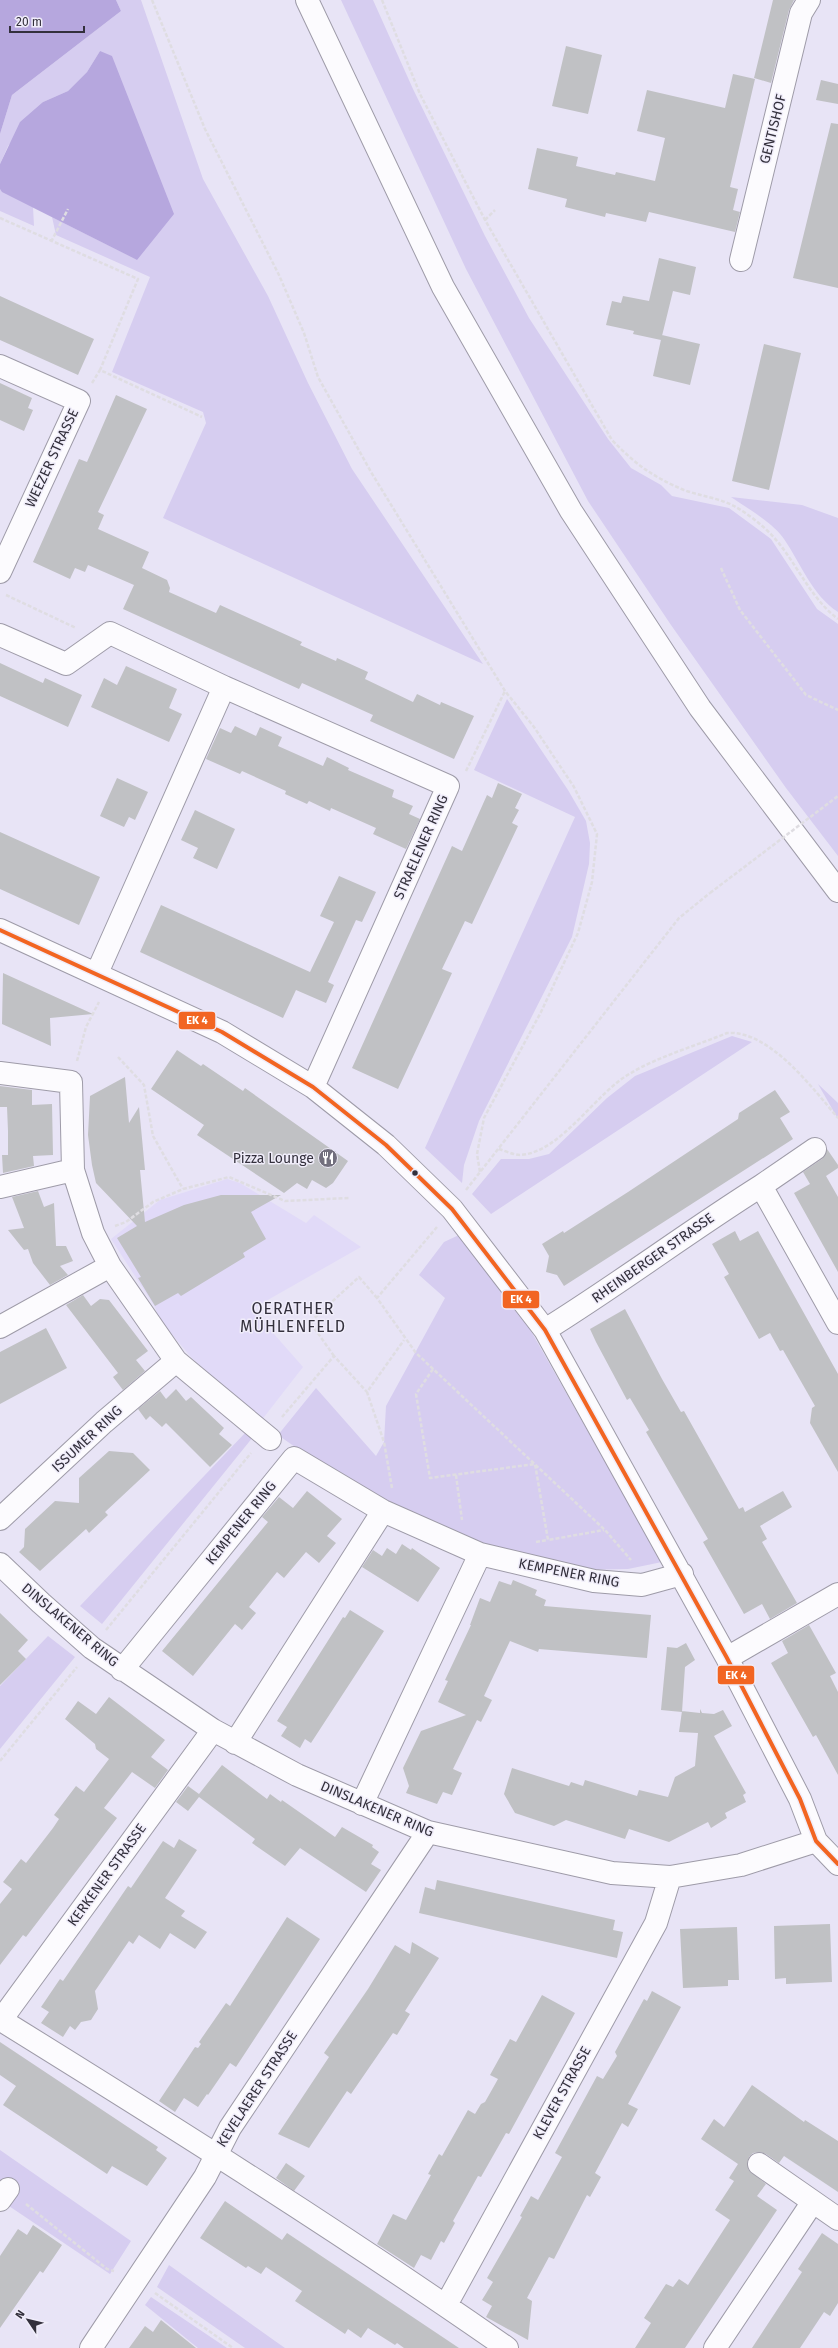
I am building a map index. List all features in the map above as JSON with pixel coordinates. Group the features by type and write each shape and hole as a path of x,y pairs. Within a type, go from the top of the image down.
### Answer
{"street":[{"path":"307,0 443,287 571,511 700,708 838,891"},
{"name":"GENTISHOF","path":"741,260 801,13 808,0"},
{"name":"WEEZER STRASSE","path":"0,366 79,401 0,572"},
{"name":"STRAELENER RING","path":"0,635 66,664 110,633 224,687 448,786 313,1087"},
{"path":"103,976 224,687"},
{"path":"0,930 103,976 222,1032 313,1087 386,1146 452,1209 545,1330 682,1574 727,1658 800,1799 816,1841 838,1864"},
{"path":"0,1073 71,1082 73,1170 93,1233 110,1266 176,1361 268,1437"},
{"name":"RHEINBERGER STRASSE","path":"545,1330 629,1276 705,1221 761,1186 815,1149"},
{"path":"0,1187 73,1170"},
{"path":"761,1186 838,1323"},
{"path":"0,1327 110,1266"},
{"name":"ISSUMER RING","path":"0,1519 104,1422 176,1361"},
{"name":"KEMPENER RING","path":"122,1670 294,1458 383,1511 480,1554 594,1580 642,1585 682,1574"},
{"path":"235,1742 383,1511"},
{"path":"362,1804 480,1554"},
{"name":"DINSLAKENER RING","path":"0,1564 92,1648 122,1670 213,1730 297,1774 428,1832 612,1873 670,1877 741,1865 816,1841"},
{"path":"727,1658 838,1594"},
{"name":"KERKENER STRASSE","path":"213,1730 1,2020 216,2153"},
{"name":"KEVELAERER STRASSE","path":"91,2348 205,2176 216,2153 239,2115 428,1832"},
{"name":"KLEVER STRASSE","path":"446,2305 656,1923 670,1877"},
{"path":"216,2153 446,2305 507,2348"},
{"path":"759,2164 838,2220"},
{"path":"715,2348 812,2203"}],"path":[{"path":"152,0 206,129 282,282 304,333 318,377 371,472 505,691 534,727 574,787 598,834 592,882 578,932 541,1012 484,1118 477,1154 480,1172"},
{"path":"382,0 420,94 485,220 612,440 634,463 662,480 685,490 733,505 760,524 777,538 824,608 838,619"},
{"path":"51,242 68,209"},
{"path":"485,220 496,210"},
{"path":"0,218 51,242 138,279 100,370 202,417"},
{"path":"721,568 740,610 806,695 838,710"},
{"path":"0,592 99,640"},
{"path":"448,786 465,774 505,691"},
{"path":"377,1298 452,1209 679,918 838,796"},
{"path":"71,1082 86,1027 103,976"},
{"path":"499,1149 519,1155 538,1151 559,1137 580,1118 607,1088 631,1072 727,1033 738,1032 753,1038 771,1050 800,1074 838,1118"},
{"path":"118,1057 144,1085 154,1136 183,1189"},
{"path":"93,1233 126,1222 153,1202 183,1189 229,1177 286,1200 349,1198"},
{"path":"383,1511 392,1488 384,1442 367,1392 334,1356 310,1322 359,1277 377,1298 404,1340 605,1530 630,1558 642,1585"},
{"path":"367,1392 404,1340"},
{"path":"0,1761 334,1356"},
{"path":"433,1369 416,1394 430,1478 535,1464"},
{"path":"535,1464 548,1540 605,1530"},
{"path":"456,1475 464,1533 480,1554"}],"shaded area":[{"path":"0,0 116,0 121,11 12,95 0,134"},
{"path":"116,0 141,0 203,179 268,296 308,383 352,469 483,664 163,518 206,423 203,412 112,372 150,277 56,235 52,217 137,260 100,51 87,72 68,91 43,102 8,146 0,164 0,134 12,95 121,11"},
{"path":"341,0 373,0 413,89 485,236 529,318 608,439 631,468 661,485 672,496 729,508 771,539 817,609 838,624 838,856 786,788 671,625 588,501 466,269"},
{"path":"100,51 112,56 174,214 137,260 2,192 0,189 0,164 20,122 43,102 68,91 87,72"},
{"path":"0,189 33,207 34,226 0,211"},
{"path":"731,497 802,505 838,518 838,612 821,597 814,588 779,533 759,516"},
{"path":"507,699 568,790 586,821 590,843 589,864 572,937 479,1121 464,1165 462,1183 425,1148 575,817 474,770"},
{"path":"732,1036 752,1042 491,1214 472,1194 501,1159 529,1159 549,1154 607,1098 635,1076"},
{"path":"818,1084 838,1103 838,1119"},
{"path":"227,1179 240,1183 306,1223 314,1215 361,1247 252,1309 303,1367 261,1421 191,1357 159,1319 155,1307 111,1239 160,1200"},
{"path":"459,1235 523,1317 662,1562 628,1569 576,1570 545,1565 447,1533 338,1477 278,1435 316,1388 376,1456 384,1442 386,1406 445,1298 419,1275 444,1242"},
{"path":"246,1432 253,1437 102,1624 80,1606"},
{"path":"48,1636 75,1657 0,1749 0,1686"},
{"path":"0,2150 131,2241 110,2274 0,2200"},
{"path":"169,2265 285,2348 245,2348 157,2287"},
{"path":"151,2297 227,2348 198,2348 145,2305"}],"building":[{"path":"773,0 794,0 789,10 771,83 754,78"},
{"path":"566,46 602,55 588,114 552,106"},
{"path":"733,74 755,79 730,187 738,189 733,210 740,212 735,232 649,212 646,222 606,213 605,217 565,207 567,199 528,189 537,148 578,157 576,166 615,175 616,172 655,181 665,138 637,131 647,90 725,108"},
{"path":"821,80 838,84 838,104 816,100"},
{"path":"831,123 838,124 838,288 793,278"},
{"path":"659,258 696,267 690,295 673,291 661,340 633,334 634,331 606,325 612,301 621,303 623,296 649,301"},
{"path":"0,296 94,339 78,375 0,340"},
{"path":"662,335 700,344 690,385 653,376"},
{"path":"764,344 801,353 769,490 732,481"},
{"path":"0,383 32,398 28,408 33,410 24,431 0,420"},
{"path":"116,395 147,409 98,512 104,515 98,529 149,552 142,568 167,580 170,588 169,592 216,613 220,605 302,642 300,645 336,661 337,658 368,672 365,679 413,702 417,694 440,705 441,702 474,716 454,759 370,721 373,715 302,683 299,689 123,609 134,585 88,565 85,572 75,568 70,579 33,562 79,459 87,462"},
{"path":"0,663 43,683 45,678 82,695 68,727 0,696"},
{"path":"126,666 177,689 169,708 182,714 169,742 91,707 104,678 117,685"},
{"path":"235,726 256,736 260,727 282,737 278,746 323,766 327,757 349,768 348,770 394,790 392,797 413,806 409,814 420,819 406,849 373,834 376,828 331,808 330,811 309,801 307,804 285,794 286,791 242,771 240,774 206,759 220,728 231,733"},
{"path":"117,778 148,792 135,820 129,817 124,827 100,816"},
{"path":"498,783 522,794 515,808 519,810 512,823 518,826 472,924 465,921 442,969 452,973 398,1089 352,1068 452,846 462,851 487,795 492,798"},
{"path":"195,810 235,829 217,869 193,858 198,848 181,840"},
{"path":"0,832 100,877 79,925 0,889"},
{"path":"339,876 376,892 362,922 356,920 328,982 334,985 326,1003 296,990 283,1018 140,952 161,905 310,972 334,922 320,916"},
{"path":"3,973 93,1014 50,1018 51,1046 2,1024"},
{"path":"177,1050 201,1066 203,1064 243,1091 245,1088 348,1161 333,1183 326,1188 312,1180 307,1189 297,1183 284,1193 197,1135 204,1125 151,1089"},
{"path":"125,1077 129,1123 139,1107 145,1170 140,1170 145,1222 184,1205 221,1195 281,1195 251,1212 266,1239 243,1253 245,1257 181,1296 178,1293 155,1306 138,1278 141,1277 117,1238 137,1226 96,1183 88,1135 90,1096"},
{"path":"0,1086 32,1090 32,1105 52,1104 53,1155 33,1156 34,1166 3,1173 2,1155 8,1155 8,1131 7,1107 0,1107"},
{"path":"775,1090 790,1112 780,1118 793,1139 564,1286 557,1275 546,1272 549,1256 542,1244 563,1231 564,1233 628,1192 738,1119 739,1113"},
{"path":"827,1149 838,1165 838,1168 826,1176 838,1197 838,1272 794,1193 810,1184 803,1172 822,1159"},
{"path":"38,1191 44,1207 54,1203 56,1246 66,1246 73,1261 60,1266 68,1275 50,1285 33,1263 28,1249 24,1250 8,1230 24,1228 12,1197"},
{"path":"735,1231 740,1241 758,1231 838,1374 838,1472 810,1423 812,1408 815,1406 783,1350 780,1351 770,1333 759,1339 724,1277 729,1274 712,1244"},
{"path":"83,1295 91,1306 100,1299 109,1300 148,1351 136,1360 145,1371 123,1390 113,1377 118,1373 66,1305"},
{"path":"625,1309 662,1379 681,1412 684,1411 739,1509 743,1507 745,1512 783,1491 792,1507 760,1526 767,1539 762,1542 797,1603 770,1619 762,1604 744,1614 703,1542 708,1539 646,1432 649,1430 630,1398 627,1400 596,1342 590,1329"},
{"path":"46,1328 67,1368 0,1404 0,1352"},
{"path":"176,1389 186,1401 191,1397 224,1428 219,1434 232,1445 210,1467 166,1423 162,1427 150,1416 146,1420 138,1409 160,1391 166,1399"},
{"path":"109,1451 133,1453 150,1470 105,1512 108,1515 89,1533 86,1529 40,1571 19,1552 24,1547 25,1529 55,1501 79,1503 79,1478"},
{"path":"307,1491 342,1519 327,1536 336,1543 319,1563 306,1552 284,1578 277,1572 249,1607 256,1613 242,1630 235,1624 193,1676 162,1651 268,1522 262,1517 279,1497 293,1508"},
{"path":"402,1544 411,1550 412,1548 440,1568 418,1602 362,1567 373,1550 382,1556 387,1548 396,1554"},
{"path":"513,1580 537,1590 535,1595 546,1600 544,1606 651,1615 647,1658 539,1649 538,1652 510,1641 484,1696 492,1700 481,1722 477,1720 453,1769 462,1773 452,1795 443,1792 437,1804 406,1793 409,1786 403,1768 421,1731 466,1715 438,1702 448,1681 445,1680 471,1625 480,1598 490,1602 499,1581 511,1585"},
{"path":"350,1610 384,1631 311,1743 305,1739 300,1748 281,1736 287,1727 277,1721 343,1617 345,1618"},
{"path":"0,1613 28,1640 18,1651 26,1659 0,1685"},
{"path":"809,1625 836,1673 830,1676 838,1692 838,1775 816,1735 813,1737 771,1663 788,1653 782,1641"},
{"path":"686,1643 695,1660 685,1667 682,1712 661,1710 667,1647 677,1648"},
{"path":"109,1697 165,1740 151,1757 168,1770 155,1788 132,1772 104,1808 117,1818 26,1937 23,1935 0,1965 0,1904 12,1889 3,1882 21,1859 26,1863 53,1828 59,1819 54,1815 76,1786 84,1792 109,1759 96,1749 95,1744 65,1719 78,1701 96,1714"},
{"path":"700,1709 702,1713 714,1714 723,1710 732,1726 714,1736 746,1793 743,1795 746,1802 725,1813 727,1818 711,1828 708,1822 669,1842 629,1829 625,1839 566,1820 554,1826 515,1813 504,1794 512,1768 569,1786 571,1782 583,1786 585,1780 637,1796 639,1790 668,1797 675,1777 695,1766 698,1733 679,1732 682,1711 700,1713"},
{"path":"222,1765 267,1799 270,1794 281,1802 282,1800 335,1837 342,1827 373,1845 372,1847 379,1852 371,1864 381,1870 366,1892 300,1848 285,1866 252,1843 255,1839 199,1797 188,1811 176,1802 188,1786 199,1794"},
{"path":"179,1839 197,1850 165,1898 185,1911 181,1916 207,1932 195,1949 170,1933 160,1949 139,1935 133,1944 129,1941 95,1991 98,2009 91,2020 81,2022 75,2030 70,2026 63,2037 41,2023 49,2012 41,2007 60,1979 63,1981 128,1886 131,1888 163,1841 174,1848"},
{"path":"437,1880 615,1920 613,1930 623,1932 617,1958 419,1913 425,1887 435,1890"},
{"path":"287,1917 320,1939 236,2067 230,2063 198,2107 184,2098 175,2112 159,2101 195,2047 198,2048 201,2044 199,2042 226,2003 230,2006"},
{"path":"830,1924 832,1982 786,1984 786,1978 775,1979 774,1926"},
{"path":"737,1927 739,1980 728,1980 728,1986 683,1988 680,1929"},
{"path":"412,1942 439,1958 405,2011 410,2014 397,2035 393,2033 351,2094 347,2091 309,2148 278,2134 329,2057 324,2053 368,1989 395,1945 410,1954"},
{"path":"652,1991 681,2007 628,2104 638,2109 628,2127 622,2123 595,2173 601,2177 590,2197 587,2195 554,2259 549,2257 527,2298 532,2301 528,2340 486,2317 492,2306 482,2300 493,2282 487,2278 522,2217 520,2216 531,2196 538,2200 562,2157 555,2153 597,2076 603,2079 617,2056 615,2052 644,1999 647,2001"},
{"path":"542,1995 575,2013 509,2134 506,2133 481,2177 478,2176 453,2221 455,2223 444,2243 441,2241 431,2260 421,2255 414,2268 377,2244 393,2214 406,2220 431,2175 428,2174 439,2154 442,2156 468,2110 475,2114 481,2104 485,2102 498,2079 490,2075 510,2039 516,2042"},
{"path":"0,2042 158,2147 156,2150 167,2158 147,2186 112,2166 107,2174 3,2105 16,2086 0,2075"},
{"path":"752,2085 804,2122 805,2120 838,2141 838,2192 784,2156 779,2163 766,2154 760,2152 753,2153 749,2157 748,2169 766,2184 757,2196 777,2210 685,2348 635,2348 651,2323 644,2318 666,2284 673,2287 679,2279 688,2285 730,2220 715,2210 734,2181 729,2178 738,2164 701,2139 714,2119 724,2127"},
{"path":"286,2163 305,2176 294,2191 276,2178"},
{"path":"225,2201 282,2240 287,2233 459,2348 404,2348 397,2343 395,2345 368,2328 361,2338 348,2329 345,2334 295,2301 302,2291 266,2267 261,2274 248,2266 246,2268 200,2238"},
{"path":"33,2225 62,2245 43,2273 40,2271 0,2328 0,2256 18,2229 27,2235"},
{"path":"822,2233 838,2244 838,2303 830,2316 824,2312 800,2348 752,2348 802,2272 798,2269"},
{"path":"161,2320 196,2348 129,2348 145,2326 153,2332"}],"transit line":[{"path":"0,930 222,1032 313,1087 386,1145 452,1209 545,1330 727,1658 800,1799 816,1841 838,1864"}],"place":[{"name":"Pizza Lounge","path":"328,1158"}],"district":[{"name":"OERATHER MÜHLENFELD","path":"293,1317"}]}
